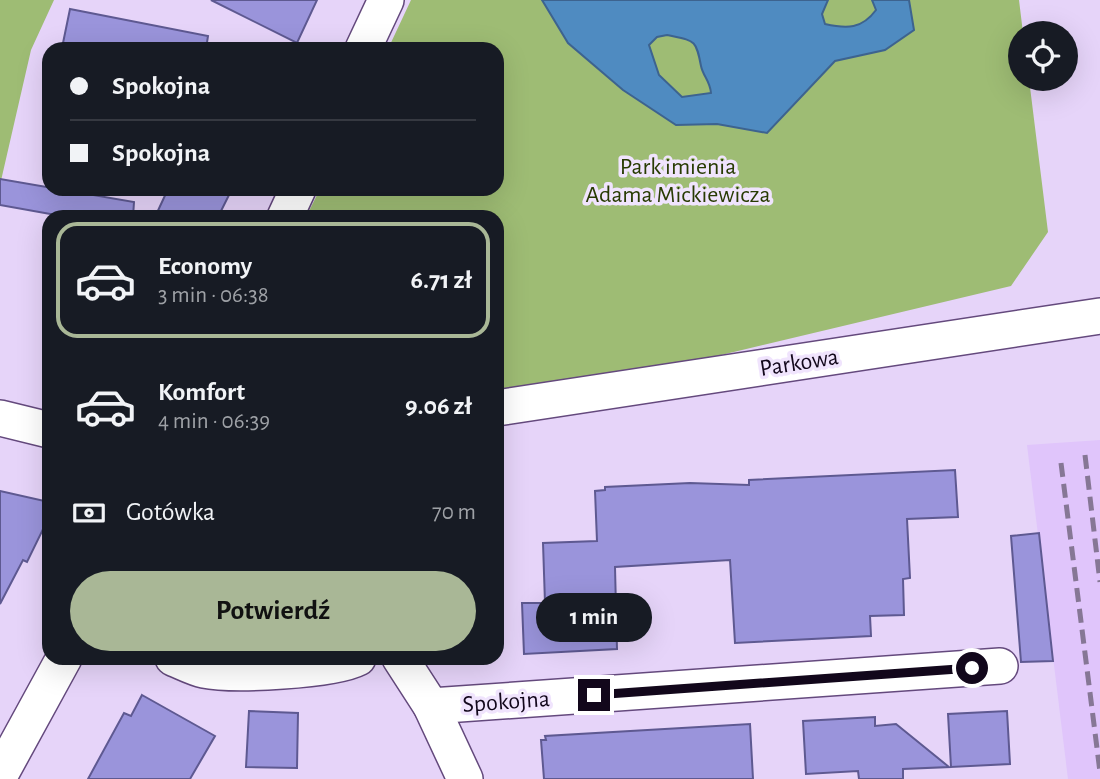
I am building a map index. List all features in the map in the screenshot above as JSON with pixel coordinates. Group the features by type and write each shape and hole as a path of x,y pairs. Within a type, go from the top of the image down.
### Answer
{"street":[{"path":"366,42 386,0"},
{"name":"Parkowa","path":"504,407 1083,318"},
{"path":"0,418 42,428"},
{"path":"0,775 60,665"},
{"path":"189,665 201,670 226,673 338,665"},
{"path":"405,665 431,706 465,779"},
{"name":"Spokojna","path":"431,706 1000,666"}],"shaded area":[{"path":"1100,440 1100,779 1068,779 1027,445"}],"green space":[{"path":"0,0 54,0 31,50 0,185"},
{"name":"Park imienia Adama Mickiewicza","path":"411,0 1019,0 1022,21 1008,21 1008,91 1030,91 1048,232 1011,286 696,361 504,395 504,210 310,210 316,196 504,196 504,42 391,42"}],"water":[{"path":"542,0 828,0 822,14 825,24 847,27 860,24 871,16 876,10 872,0 909,0 914,30 885,50 835,61 767,133 717,124 676,125 623,90 568,43","holes":["667,35 693,43 711,93 682,97 659,75 649,45 657,37"]}],"building":[{"path":"211,0 317,0 297,42"},
{"path":"70,9 208,36 207,42 63,42"},
{"path":"0,179 42,186 42,196 99,196 134,202 133,210 42,210 42,213 0,205"},
{"path":"165,196 228,196 222,210 158,210"},
{"path":"955,470 958,517 907,519 910,578 903,579 904,615 870,616 871,636 735,643 730,560 615,567 617,649 524,654 522,603 545,603 543,543 597,541 595,491 605,490 605,487 690,483 749,485 749,480"},
{"path":"0,491 42,500 42,531 27,562 23,560 0,604"},
{"path":"1039,533 1053,661 1021,662 1011,536"},
{"path":"142,695 215,736 190,779 88,779 124,713 131,716"},
{"path":"249,711 298,713 297,768 246,767"},
{"path":"1007,711 1010,764 951,767 948,714"},
{"path":"875,717 875,726 896,724 949,767 903,769 903,779 859,779 858,771 806,774 803,721"},
{"path":"750,724 753,779 544,779 541,740 546,740 545,736"}],"railway":[{"path":"1085,455 1100,582"},
{"path":"1061,463 1100,772"}],"route":[{"path":"594,695 972,668"}]}
